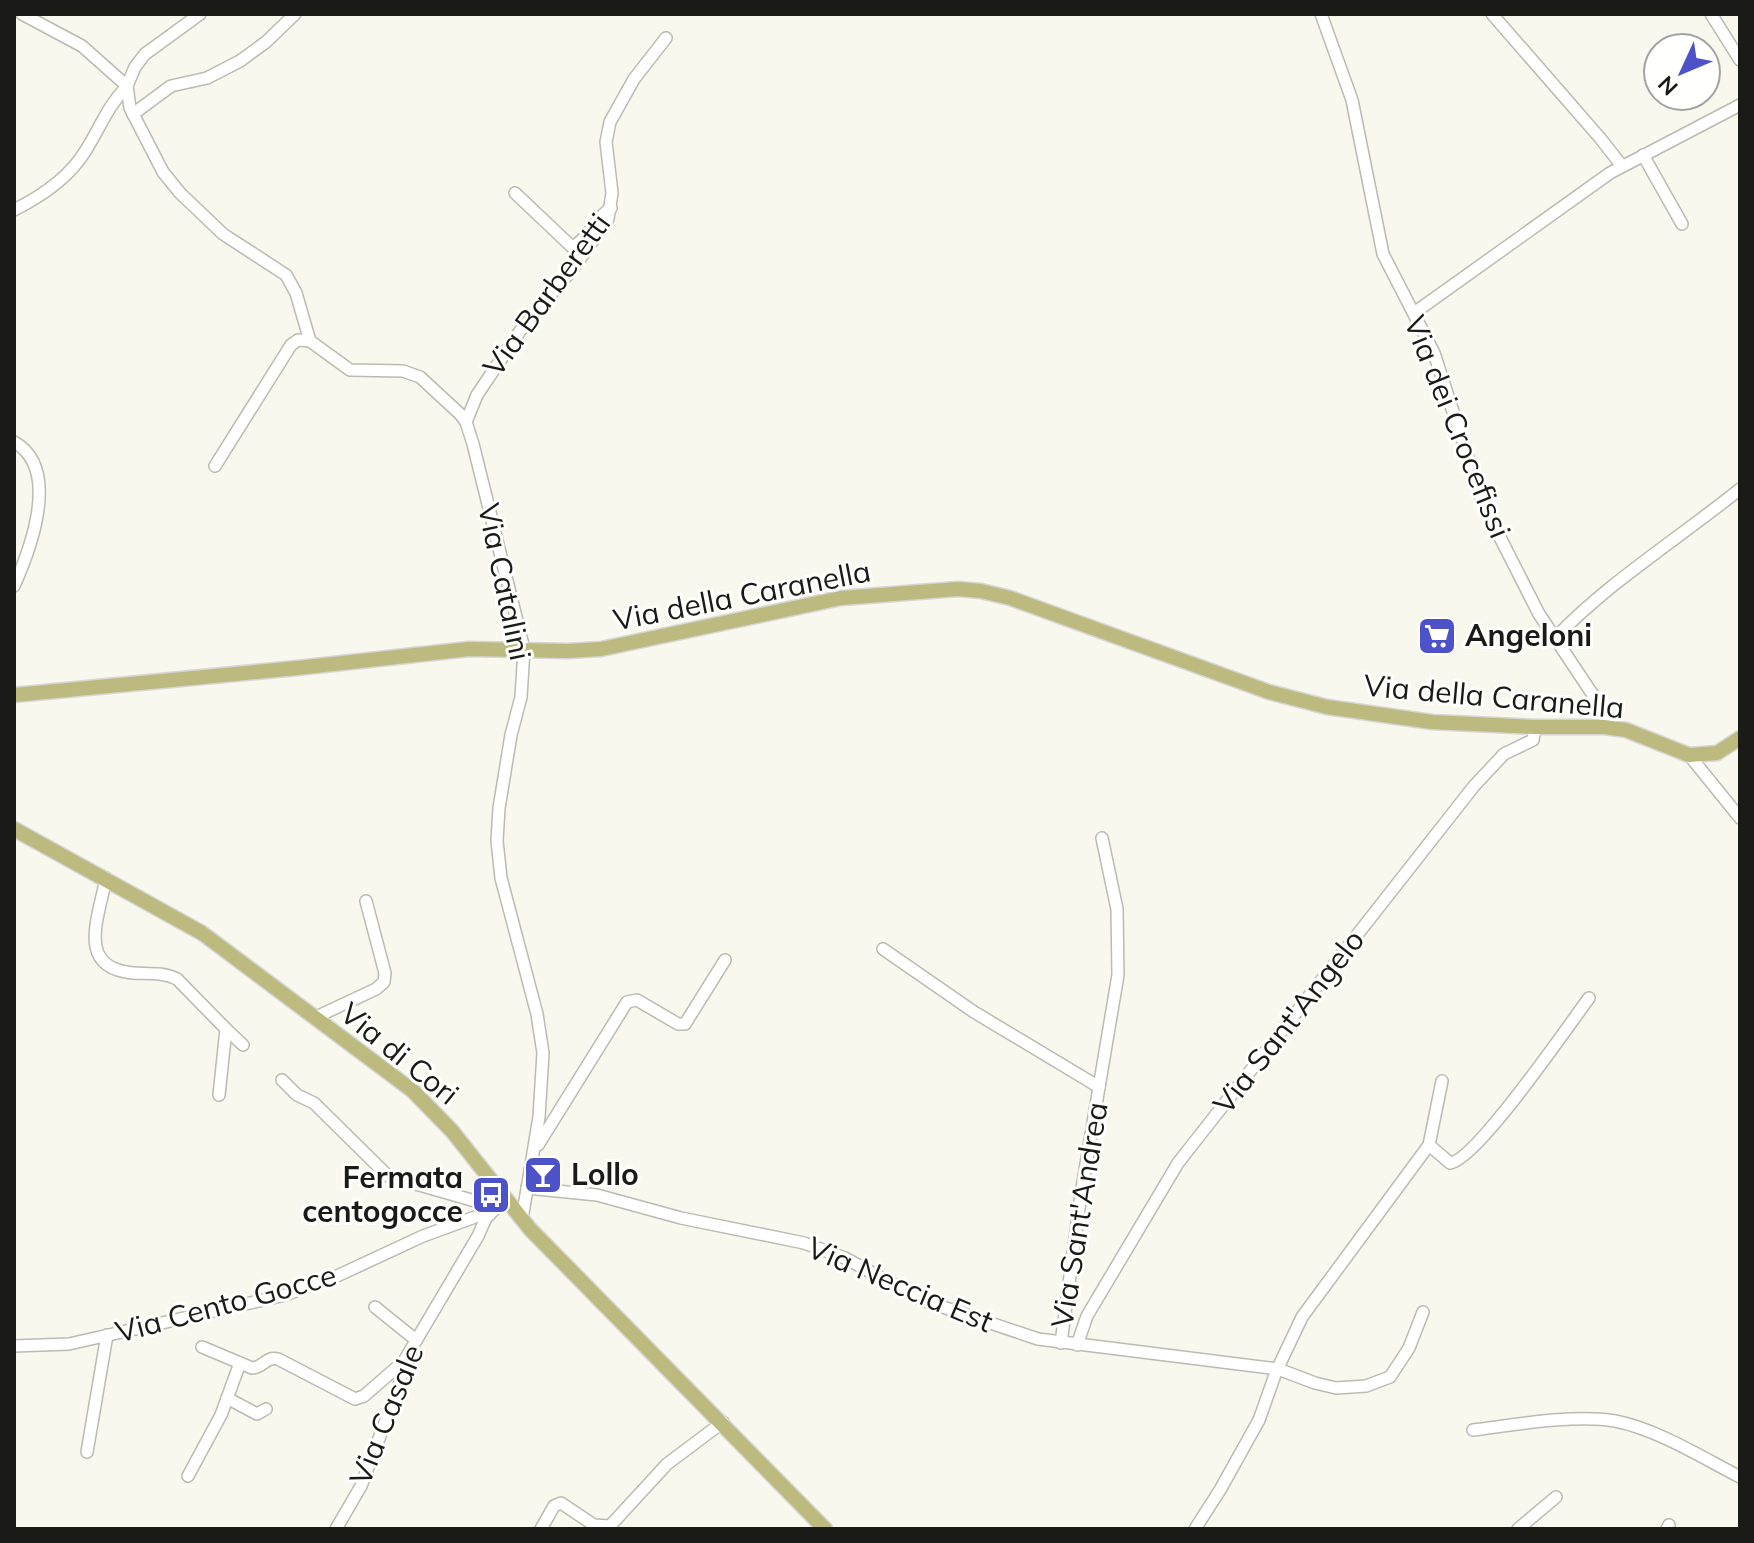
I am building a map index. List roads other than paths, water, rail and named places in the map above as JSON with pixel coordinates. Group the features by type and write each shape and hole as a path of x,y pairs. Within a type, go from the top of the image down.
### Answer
{"main road":[{"name":"Via della Caranella","path":"14,695 469,649 607,649 828,600 918,591 977,590 1010,598 1269,692 1306,702 1419,721 1615,728 1689,755"},
{"path":"1689,755 1717,753 1740,738"},
{"name":"Via di Cori","path":"14,829 210,938 422,1099 452,1131 522,1219 825,1529"}],"street":[{"path":"22,14 82,46 127,86 133,114 161,169 177,191 226,236 287,277 294,289 310,341 300,340 291,345 215,466"},
{"path":"14,210 49,189 77,164 105,112 127,86 145,54 200,14"},
{"path":"133,114 171,86 211,76 240,61 266,42 295,14"},
{"name":"Via dei Crocefissi","path":"1321,14 1354,106 1381,248 1391,274 1414,313 1440,369 1483,504 1523,585 1615,728"},
{"path":"1492,14 1622,166"},
{"path":"1711,14 1740,60"},
{"name":"Via Barberetti","path":"466,422 472,404 489,375 528,320 585,253 606,222 612,208 606,145 610,122 634,79 666,38"},
{"path":"1414,313 1568,201 1622,166 1740,105"},
{"path":"1643,155 1682,224"},
{"path":"515,193 572,247 577,246 596,220 612,208"},
{"name":"Via Catalini","path":"310,341 350,370 396,370 414,374 450,402 466,422 524,649 521,697 499,808 497,848 501,878 542,1042 543,1079 522,1219"},
{"path":"14,442 27,450 33,460 38,506 32,542 14,586"},
{"path":"1555,638 1572,620 1655,552 1740,489"},
{"name":"Via Sant'Angelo","path":"1077,1345 1085,1319 1178,1163 1477,782 1504,754 1533,740 1535,727"},
{"path":"1689,755 1740,818"},
{"name":"Via Sant'Andrea","path":"1061,1343 1079,1210 1115,1000 1117,909 1102,838"},
{"path":"106,878 95,940 102,962 118,971 163,974 174,978 184,984 243,1045"},
{"path":"314,1018 376,989 384,982 385,973 366,901"},
{"name":"Via Sant'Andrea","path":"883,949 974,1012 1099,1087"},
{"path":"533,1152 626,1003 636,1000 678,1024 685,1024 725,960"},
{"path":"1429,1145 1450,1163 1461,1159 1494,1125 1589,998"},
{"path":"219,1095 226,1029"},
{"path":"282,1080 297,1095 316,1104 388,1176 475,1201"},
{"path":"1195,1529 1255,1428 1302,1317 1429,1145 1442,1081"},
{"path":"475,1201 495,1185"},
{"name":"Via Neccia Est","path":"527,1188 597,1195 687,1219 804,1243 845,1258 929,1303 1026,1336 1278,1369 1336,1388 1380,1382 1392,1374 1401,1362 1423,1312"},
{"path":"475,1201 480,1217 505,1199"},
{"name":"Via Cento Gocce","path":"14,1346 60,1346 298,1291 434,1232 480,1217"},
{"name":"Via Casale","path":"336,1529 361,1486 398,1389 404,1361 476,1240 480,1217"},
{"path":"375,1307 416,1340"},
{"path":"87,1452 107,1335"},
{"path":"202,1347 254,1368 267,1360 278,1359 357,1399 404,1361"},
{"path":"188,1476 227,1398 240,1363"},
{"path":"227,1398 257,1414 266,1409"},
{"path":"1473,1430 1562,1421 1616,1422 1675,1444 1740,1477"},
{"path":"541,1529 554,1506 561,1503 597,1527 612,1526 667,1464 723,1422"},
{"path":"1518,1529 1556,1497"}],"place":[{"name":"Angeloni","path":"1437,636"},
{"name":"Lollo","path":"543,1175"},
{"name":"Fermata centogocce","path":"491,1195"}]}
